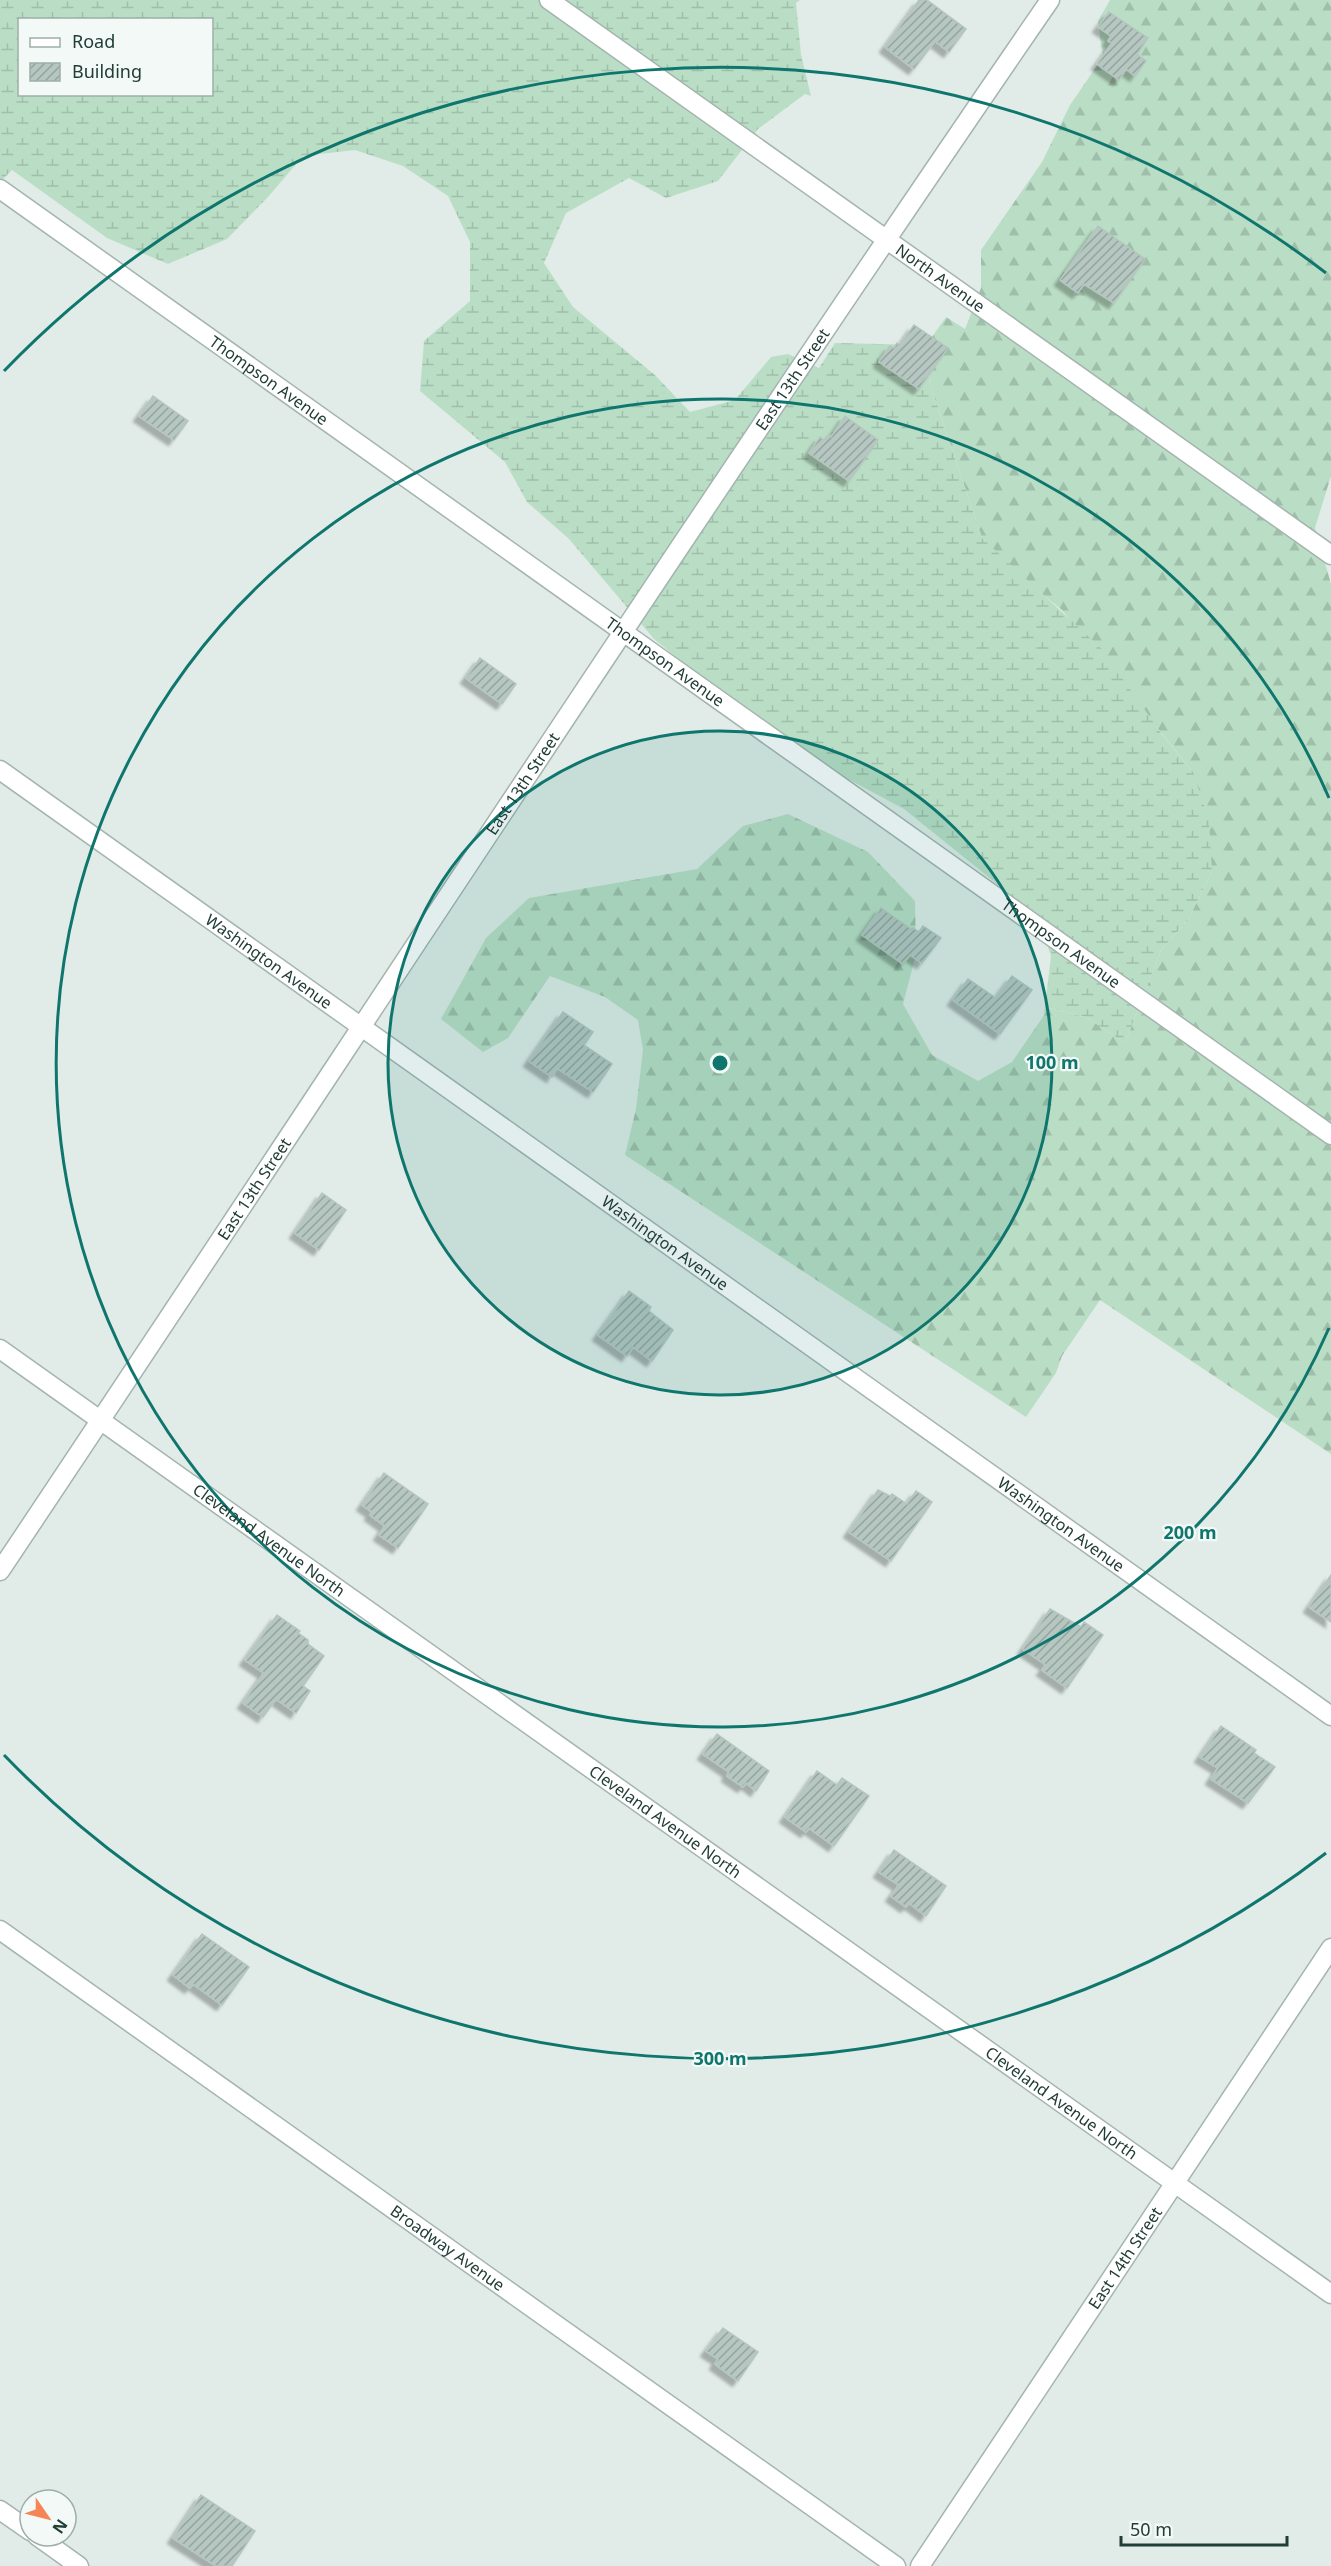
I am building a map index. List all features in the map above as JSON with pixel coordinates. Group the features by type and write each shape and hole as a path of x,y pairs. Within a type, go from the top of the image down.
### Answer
{"street":[{"name":"North Avenue","path":"549,0 1331,555"},
{"name":"East 13th Street","path":"0,1571 622,632 1050,0"},
{"name":"Thompson Avenue","path":"0,189 1331,1135"},
{"name":"Washington Avenue","path":"0,770 1331,1716"},
{"name":"Cleveland Avenue North","path":"0,1349 1331,2294"},
{"name":"Broadway Avenue","path":"0,1930 896,2566"},
{"name":"East 14th Street","path":"920,2566 1331,1948"},
{"path":"0,2510 18,2523"},
{"path":"54,2548 79,2566"}],"green space":[{"path":"0,0 800,0 796,3 801,55 811,96 805,94 758,129 718,181 666,198 629,178 566,213 544,263 573,307 656,376 690,412 735,400 771,357 788,354 819,368 835,343 924,345 932,390 982,538 1101,648 1161,733 1193,772 1209,820 1212,871 1188,920 1161,950 1125,1043 1086,1017 1049,1008 1044,1015 1051,956 1037,916 904,809 807,757 654,639 569,539 527,502 505,462 420,391 424,341 470,301 470,242 448,196 403,166 355,150 303,156 268,197 227,239 168,264 107,238 12,170 0,182"},
{"path":"1110,0 1331,0 1331,476 1315,528 1331,584 1331,1454 1100,1300 1062,1356 1056,1373 1026,1417 625,1155 636,1109 643,1050 638,1020 605,997 550,976 508,1038 483,1052 441,1019 486,938 529,898 697,869 743,826 788,814 868,852 915,901 916,954 903,1004 932,1055 978,1081 1012,1062 1049,1008 1086,1017 1125,1043 1161,950 1188,920 1212,871 1193,772 1062,610 1020,576 982,538 932,390 924,345 946,317 965,329 981,288 981,250 1042,162 1070,105 1103,57 1098,21"}],"building":[{"path":"919,0 927,0 966,29 949,52 935,41 914,69 885,47"},
{"path":"1109,12 1148,38 1137,54 1146,61 1135,76 1126,69 1119,80 1097,64 1112,43 1108,41 1111,36 1098,27"},
{"path":"1098,226 1145,259 1114,303 1084,284 1078,293 1060,280"},
{"path":"914,325 948,348 919,389 879,362 890,346 894,348 897,343 900,345"},
{"path":"153,396 188,421 174,440 139,416"},
{"path":"845,416 878,440 849,481 809,453 820,437 824,440 828,435 831,437"},
{"path":"480,658 516,684 502,704 466,678"},
{"path":"881,908 911,929 919,932 923,926 941,938 922,963 910,955 903,964 862,935"},
{"path":"1012,976 1032,990 1000,1034 953,1000 968,979 996,998"},
{"path":"563,1012 593,1032 584,1045 612,1064 593,1092 557,1068 552,1077 529,1061"},
{"path":"322,1193 346,1210 319,1250 295,1233"},
{"path":"629,1291 651,1307 649,1311 673,1330 652,1361 633,1347 627,1356 598,1335"},
{"path":"384,1473 428,1504 398,1548 379,1535 385,1526 370,1515 372,1512 362,1505"},
{"path":"878,1490 890,1496 892,1494 907,1504 916,1491 932,1502 891,1561 849,1532"},
{"path":"1331,1575 1331,1622 1309,1607"},
{"path":"1050,1609 1081,1627 1084,1622 1103,1635 1067,1688 1042,1670 1046,1665 1023,1649"},
{"path":"277,1615 300,1631 298,1633 308,1640 308,1644 324,1656 303,1686 310,1691 296,1713 276,1699 263,1717 243,1703 264,1673 245,1660"},
{"path":"1221,1726 1256,1750 1254,1753 1275,1767 1248,1803 1211,1779 1218,1768 1200,1757"},
{"path":"717,1734 769,1771 756,1791 746,1783 743,1787 727,1776 729,1772 703,1754"},
{"path":"817,1771 837,1785 842,1778 869,1796 834,1846 809,1828 806,1832 785,1817"},
{"path":"894,1850 946,1886 926,1916 909,1903 906,1907 891,1896 899,1885 879,1872"},
{"path":"202,1934 249,1967 222,2005 193,1984 190,1988 173,1975"},
{"path":"723,2328 758,2352 738,2381 715,2364 718,2359 706,2351"},
{"path":"201,2495 255,2531 232,2566 216,2566 173,2538"}]}
